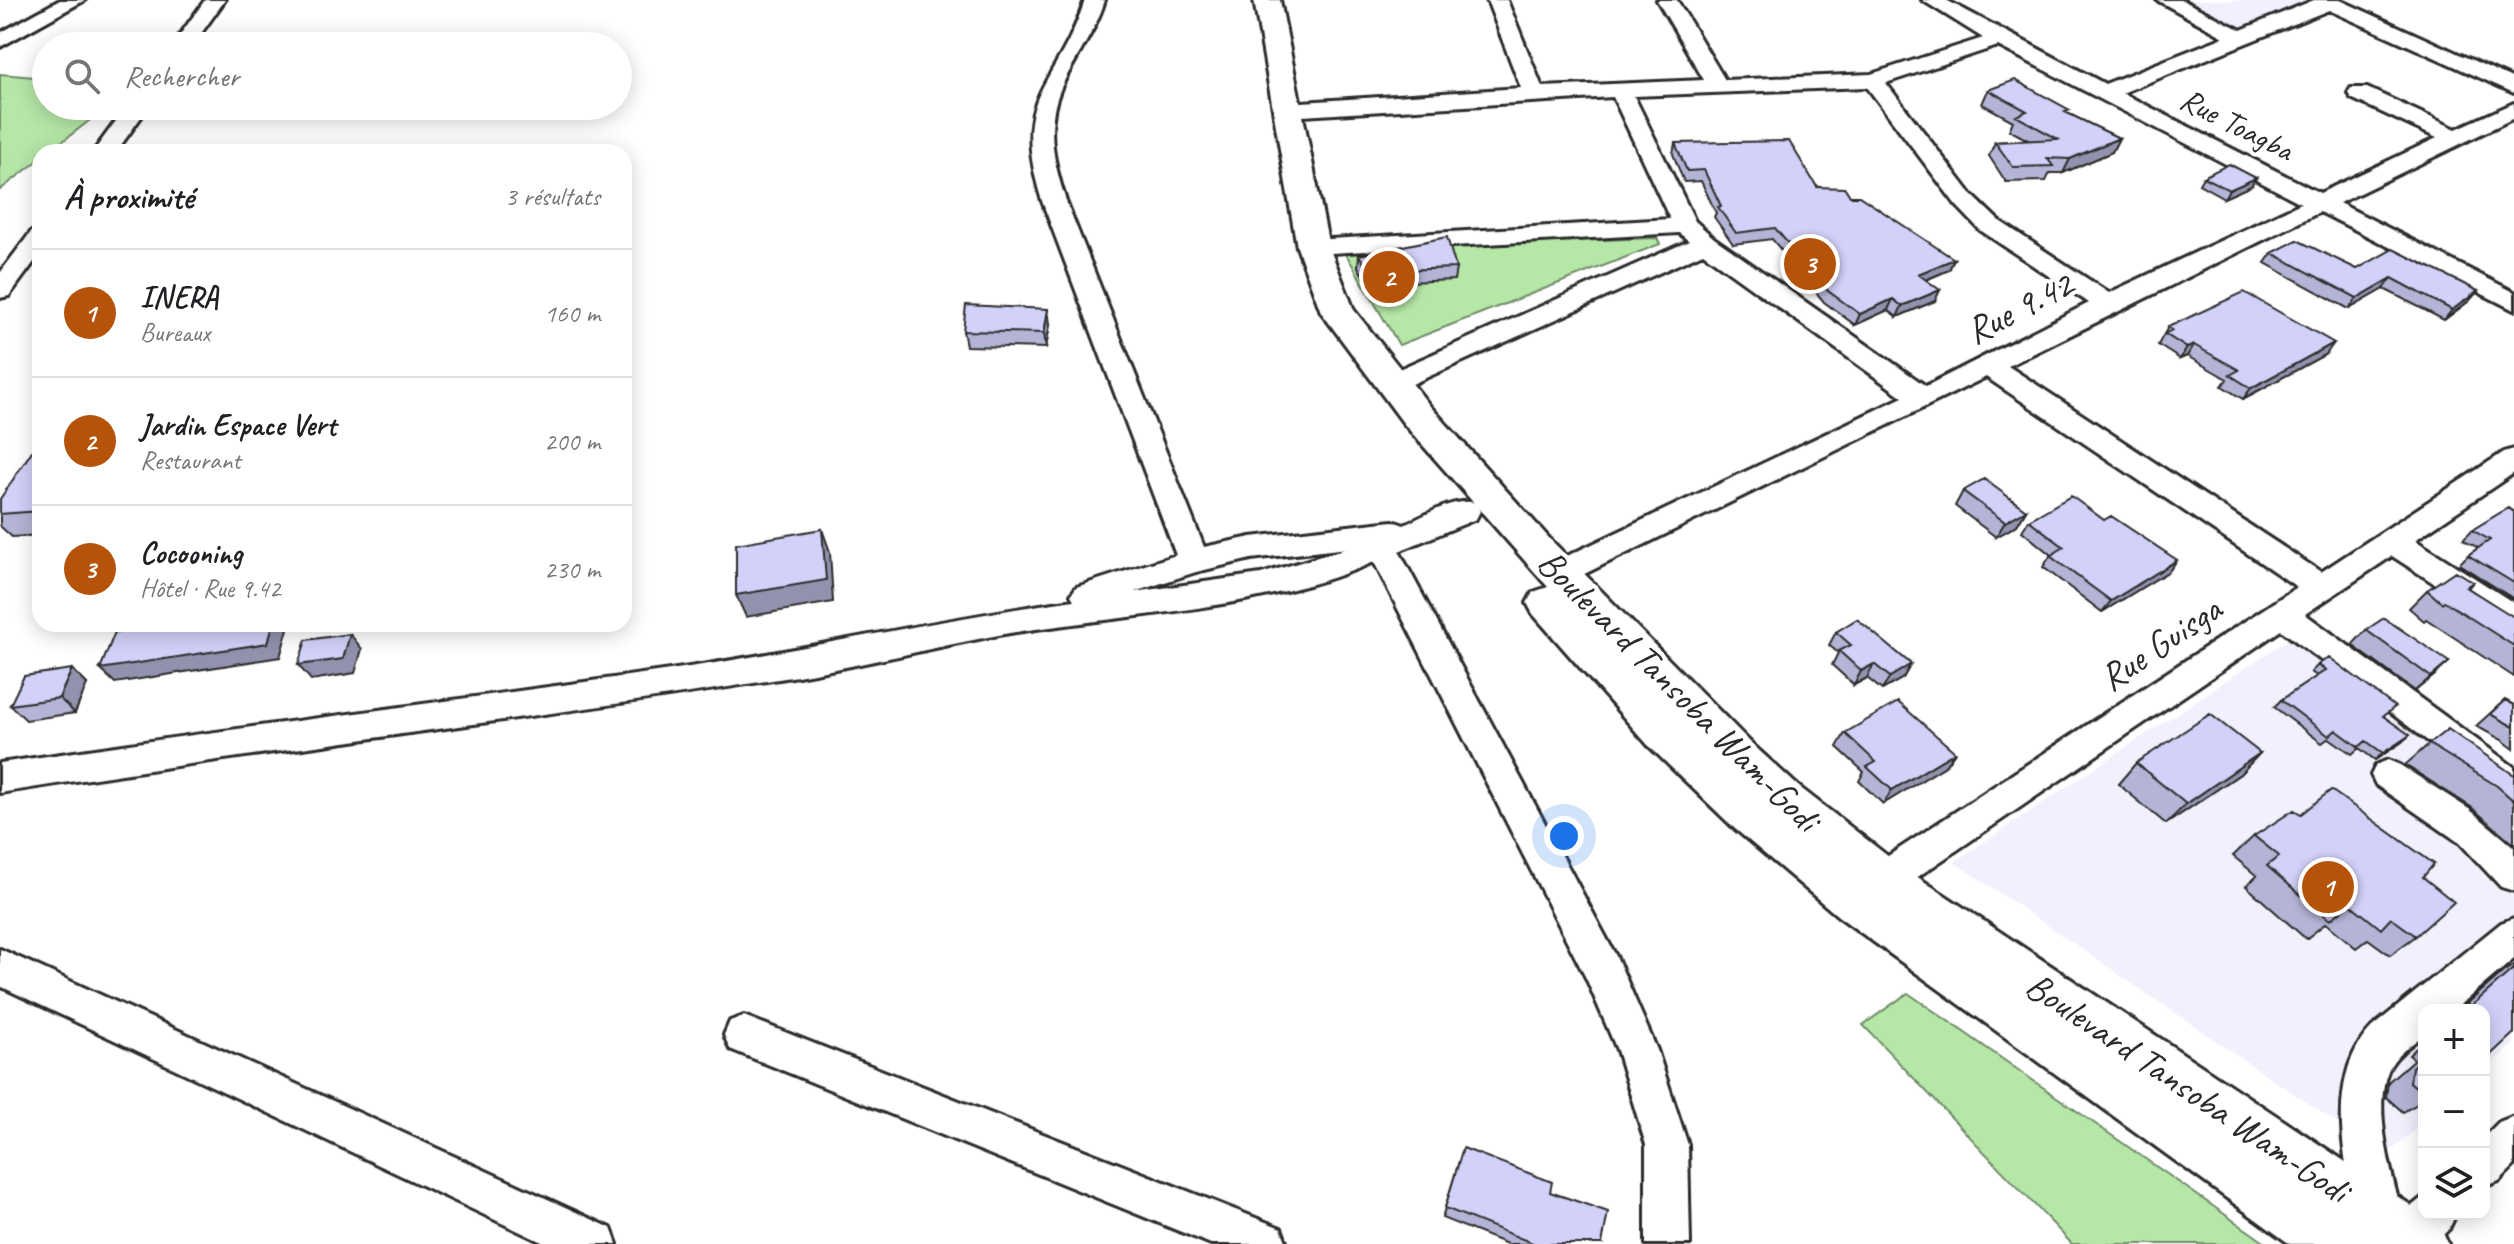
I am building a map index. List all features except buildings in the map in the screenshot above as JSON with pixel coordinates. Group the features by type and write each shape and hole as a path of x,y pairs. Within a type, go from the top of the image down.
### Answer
{"main road":[{"name":"Boulevard Tansoba Wam-Godi","path":"1244,0 1260,111 1295,283 1310,317 1364,393 1465,511 1664,732 1751,814 2409,1231"},
{"name":"Boulevard Tansoba Wam-Godi","path":"1267,0 1313,247 1338,312 1391,383 1559,573 1868,889 2339,1244"}],"street":[{"path":"0,41 75,0"},
{"path":"192,32 215,0"},
{"path":"1095,0 1092,15 1073,54 1050,88 1041,118 1044,169 1194,561"},
{"path":"1497,0 1534,94"},
{"path":"1667,0 1719,87"},
{"name":"Rue Toagba","path":"1932,0 2000,39 2514,302"},
{"path":"2167,0 2241,38"},
{"path":"2104,92 2326,2 2514,87"},
{"path":"1286,110 1534,94 1873,80 2000,39"},
{"path":"1873,80 1964,200 1989,225 2108,304"},
{"path":"1621,91 1685,225 1705,243 1924,398"},
{"path":"2359,93 2456,138"},
{"name":"Rue 9.42","path":"1559,573 1924,398 2108,304 2514,110"},
{"path":"110,144 128,120"},
{"path":"1313,247 1685,225"},
{"path":"1391,383 1705,243"},
{"path":"0,290 32,248"},
{"path":"1987,365 2320,587"},
{"name":"Rue Guisga","path":"1868,889 2514,459"},
{"path":"1005,622 1194,561 1251,548 1379,541 1424,528 1465,511"},
{"path":"2391,540 2514,619"},
{"path":"0,778 203,746 546,701 788,665 1005,622 1261,586 1338,565 1379,541"},
{"path":"1379,541 1603,971 1637,1050 1667,1145 1668,1244"},
{"path":"2281,613 2514,787"},
{"path":"2388,775 2472,833 2506,863 2514,875"},
{"path":"2431,1004 2514,935"},
{"path":"0,967 595,1244"},
{"path":"2409,1231 2364,1137 2364,1085 2377,1051 2418,1015"},
{"path":"744,1035 1265,1244"},
{"path":"2490,1160 2514,1137"}],"shaded area":[{"path":"2183,0 2310,0 2240,29"},
{"path":"2290,638 2514,800 2514,1044 2490,1065 2490,1004 2418,1004 2418,1127 2385,1156 1954,862"}],"green space":[{"path":"0,74 32,77 32,120 90,120 59,144 32,144 32,165 0,190"},
{"path":"1657,238 1660,244 1399,345 1343,249"},
{"path":"1908,993 2267,1244 2072,1244 1863,1025"}],"place":[{"name":"Cocooning","path":"1810,264"},
{"name":"Jardin Espace Vert","path":"1389,277"},
{"name":"INERA","path":"2328,887"}]}
